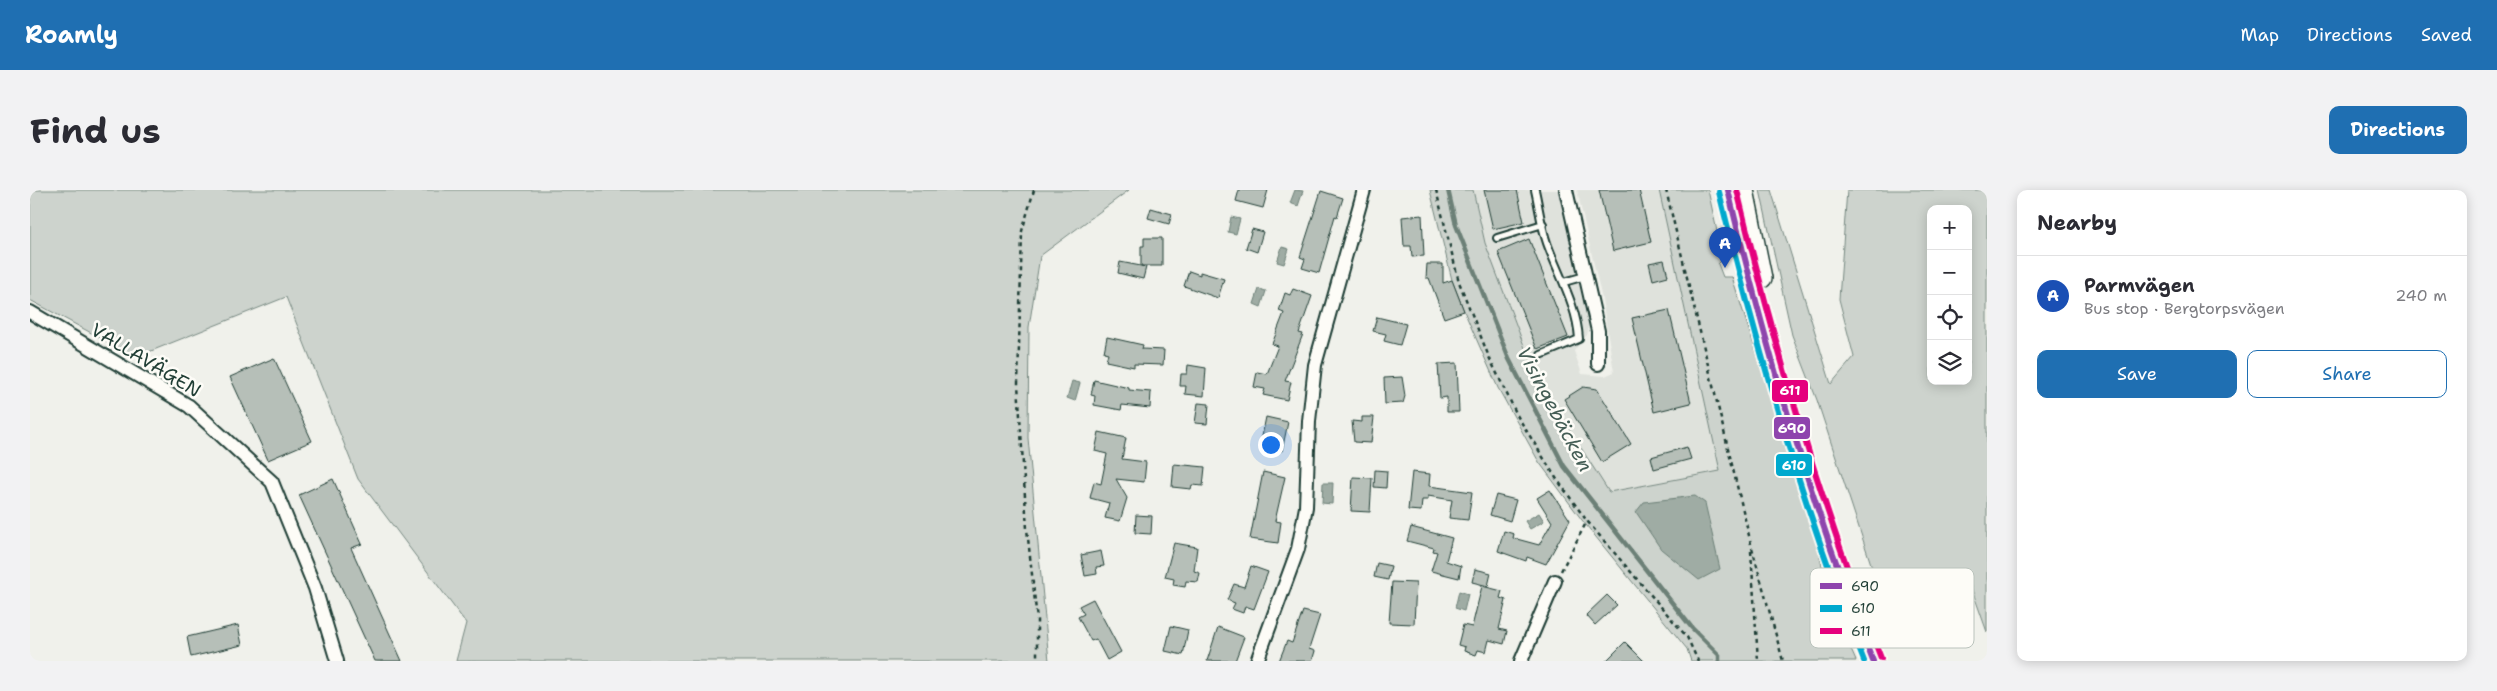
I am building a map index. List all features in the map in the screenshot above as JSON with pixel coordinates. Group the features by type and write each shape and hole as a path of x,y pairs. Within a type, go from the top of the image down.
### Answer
{"main road":[{"path":"1728,190 1758,316 1837,568"},
{"path":"1744,190 1769,312 1780,385"},
{"path":"1867,648 1872,661"}],"street":[{"path":"1257,661 1298,549 1306,507 1309,420 1315,365 1364,190"},
{"path":"1566,190 1598,331 1598,364"},
{"name":"VALLAVÄGEN","path":"30,312 189,406 272,482 315,588 337,661"},
{"path":"1521,661 1556,581"}],"lane":[{"path":"1535,190 1547,242 1564,282 1578,328 1579,338 1541,355"},
{"path":"1497,238 1543,224"},
{"path":"1564,282 1585,276"}],"path":[{"path":"1034,190 1022,231 1018,384 1027,528 1037,620 1037,661"},
{"path":"1436,190 1458,282 1489,357 1518,417 1556,478 1587,521 1687,637 1698,661"},
{"path":"1666,190 1751,544 1783,661"},
{"path":"1556,581 1587,521"},
{"path":"1751,544 1758,661"}],"shaded area":[{"path":"30,190 1129,190 1040,256 1029,327 1028,438 1049,661 456,661 466,623 358,479 286,297 136,357 30,300"},
{"path":"1295,190 1303,191 1298,206 1290,203"},
{"path":"1430,190 1473,190 1485,243 1528,356 1543,378 1539,387 1551,401 1609,492 1720,471 1659,190 1708,190 1723,259 1718,264 1723,277 1732,277 1815,536 1822,568 1810,568 1810,648 1850,648 1856,661 1691,661 1687,649 1582,520 1539,462 1498,388 1452,280"},
{"path":"1473,190 1558,190 1589,327 1587,335 1574,351 1582,374 1605,376 1614,372 1602,299 1577,190 1659,190 1720,471 1608,492 1551,401 1539,386 1543,377 1528,356 1485,243"},
{"path":"1760,190 1771,190 1831,384 1854,357 1839,299 1847,190 1987,190 1987,632 1974,595 1974,568 1872,568 1817,400 1792,335"},
{"path":"1231,217 1240,219 1236,234 1228,232"},
{"path":"1282,247 1289,249 1284,264 1277,262"},
{"path":"1259,289 1266,291 1261,307 1254,304"},
{"path":"1072,381 1080,383 1075,401 1067,398"},
{"path":"1323,483 1333,483 1332,504 1322,503"},
{"path":"1695,496 1705,503 1720,569 1699,580 1661,549 1636,512 1644,502"},
{"path":"1539,513 1544,521 1530,529 1525,521"},
{"path":"1459,591 1468,594 1464,611 1455,608"}],"building":[{"path":"1239,190 1268,190 1263,208 1236,201"},
{"path":"1484,190 1517,190 1524,222 1493,229"},
{"path":"1599,190 1639,190 1651,242 1613,251"},
{"path":"1321,191 1343,198 1337,217 1335,216 1319,273 1302,268 1305,259 1300,257"},
{"path":"1151,208 1172,214 1169,224 1148,218"},
{"path":"1422,215 1424,256 1412,257 1411,246 1404,246 1402,217"},
{"path":"1252,229 1263,232 1257,252 1246,248"},
{"path":"1144,238 1162,238 1162,266 1141,266 1141,246 1144,246"},
{"path":"1529,239 1568,337 1537,349 1498,252"},
{"path":"1664,260 1668,276 1653,280 1649,263"},
{"path":"1120,262 1146,267 1143,279 1118,273"},
{"path":"1427,264 1443,264 1443,283 1452,280 1464,311 1444,318 1429,278 1426,278"},
{"path":"1189,271 1224,279 1218,298 1184,286"},
{"path":"1293,289 1312,296 1299,333 1303,334 1285,381 1291,382 1287,400 1263,395 1265,389 1254,387 1257,372 1267,374 1278,346 1272,344 1284,313 1279,311 1285,293 1290,295"},
{"path":"1669,310 1691,403 1654,412 1632,318"},
{"path":"1377,317 1406,324 1400,345 1384,341 1386,334 1373,331"},
{"path":"1107,337 1143,345 1142,349 1164,350 1163,365 1134,364 1134,367 1106,361 1108,353 1104,352"},
{"path":"274,358 312,441 268,460 230,377"},
{"path":"1457,363 1459,412 1447,412 1447,397 1440,398 1438,364"},
{"path":"1188,365 1206,368 1204,396 1185,394 1186,386 1180,386 1181,374 1187,374"},
{"path":"1402,377 1405,396 1403,403 1385,404 1384,378"},
{"path":"1094,380 1129,388 1129,390 1151,392 1150,408 1122,405 1121,410 1094,405 1095,396 1091,395"},
{"path":"1583,387 1597,389 1631,444 1602,462 1564,399"},
{"path":"1198,403 1209,404 1207,424 1195,423"},
{"path":"1266,417 1288,422 1282,451 1260,446"},
{"path":"1362,417 1374,417 1371,443 1354,442 1352,421 1362,422"},
{"path":"1099,432 1126,438 1122,459 1146,462 1144,482 1116,479 1127,498 1120,521 1105,518 1109,503 1090,498 1094,482 1101,484 1107,454 1095,451"},
{"path":"1687,447 1691,459 1654,469 1651,457"},
{"path":"1174,464 1205,467 1203,486 1192,485 1191,489 1172,487"},
{"path":"1375,470 1387,471 1386,488 1374,487"},
{"path":"1263,472 1285,477 1275,521 1281,522 1278,543 1250,539"},
{"path":"1412,472 1430,474 1429,486 1472,492 1468,520 1449,518 1452,500 1428,496 1428,500 1422,500 1421,511 1408,510"},
{"path":"1353,477 1372,478 1370,512 1351,511"},
{"path":"333,479 362,544 351,548 402,661 375,661 299,495"},
{"path":"1550,490 1570,520 1546,564 1527,557 1526,561 1498,551 1504,531 1514,534 1513,538 1539,545 1552,522 1537,498"},
{"path":"1496,495 1516,500 1510,521 1490,515"},
{"path":"1136,515 1152,516 1151,534 1135,533"},
{"path":"1411,527 1452,538 1446,561 1461,566 1459,578 1431,571 1437,552 1433,551 1434,548 1407,541"},
{"path":"1174,543 1197,547 1194,571 1200,573 1198,582 1186,581 1185,587 1173,585 1174,579 1165,577"},
{"path":"1101,551 1104,566 1096,567 1097,574 1085,576 1081,555"},
{"path":"1377,563 1391,566 1388,580 1374,577"},
{"path":"1251,566 1268,572 1254,609 1245,606 1243,613 1232,609 1235,603 1227,600 1234,584 1244,587"},
{"path":"1475,569 1491,573 1488,586 1472,582"},
{"path":"1392,582 1416,583 1414,624 1389,623"},
{"path":"1482,586 1502,591 1500,598 1506,600 1499,629 1507,631 1504,644 1489,640 1486,652 1478,650 1476,655 1464,651 1465,647 1458,645 1463,625 1472,627"},
{"path":"1607,595 1617,605 1595,625 1586,615"},
{"path":"1093,599 1121,652 1107,660 1096,639 1091,641 1078,617 1084,614 1079,606"},
{"path":"1303,611 1320,615 1309,649 1315,651 1312,661 1279,661 1287,641 1292,643"},
{"path":"238,625 242,645 191,657 187,637"},
{"path":"1171,626 1188,630 1183,655 1165,651"},
{"path":"1218,627 1244,637 1235,661 1207,661"},
{"path":"1625,642 1644,661 1606,661"}],"waterway":[{"name":"Visingebäcken","path":"1448,190 1456,225 1509,359 1564,466 1692,628 1719,655 1719,661"}],"transit line":[{"name":"690","path":"1728,190 1774,369 1810,487 1838,568"},
{"name":"611","path":"1737,190 1783,368 1819,485 1848,568"},
{"name":"610","path":"1719,192 1783,429 1829,568"},
{"name":"610","path":"1859,648 1864,661"},
{"name":"690","path":"1868,648 1873,661"},
{"name":"611","path":"1877,648 1881,658"}],"place":[{"name":"Parmvägen","path":"1725,268"}]}
